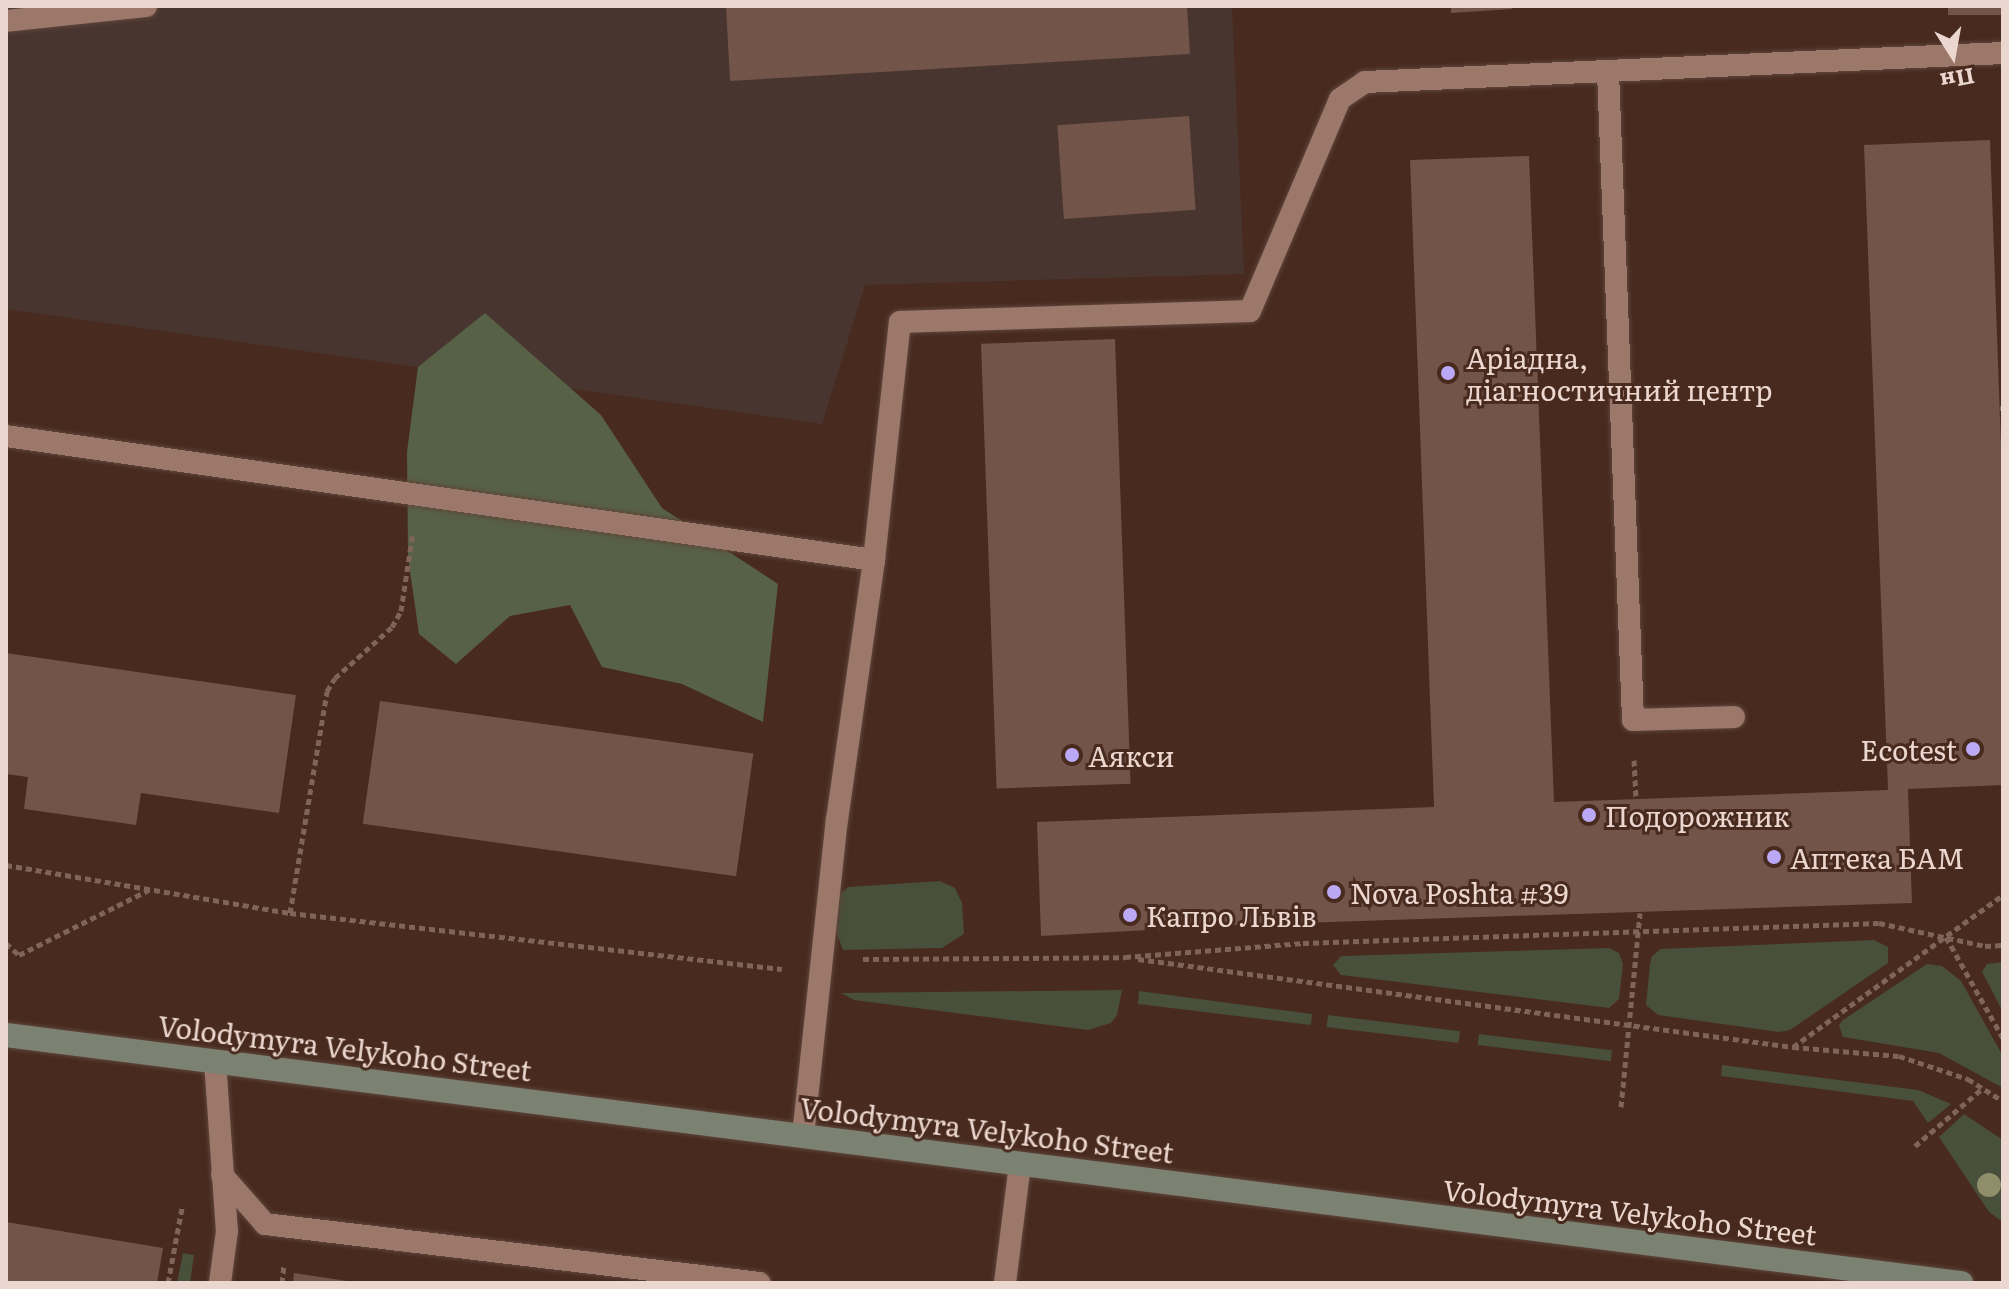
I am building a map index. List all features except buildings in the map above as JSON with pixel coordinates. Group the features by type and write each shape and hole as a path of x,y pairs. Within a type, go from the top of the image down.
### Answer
{"main road":[{"name":"Volodymyra Velykoho Street","path":"6,1035 1961,1283"}],"lane":[{"path":"6,21 146,6"},
{"path":"803,1136 837,820 874,560 900,322 1250,311 1340,99 1365,82 2003,53"},
{"path":"1608,72 1633,720 1734,717"},
{"path":"6,436 874,560"},
{"path":"215,1061 227,1231 220,1283"},
{"path":"1005,1283 1020,1164"},
{"path":"222,1175 265,1224 759,1283"}],"path":[{"path":"290,913 327,691 335,678 392,627 401,611 418,495"},
{"path":"6,865 290,913 786,969"},
{"path":"6,943 19,955 150,890"},
{"path":"1793,1047 2003,895"},
{"path":"1621,1107 1640,913"},
{"path":"851,959 1125,957 1303,943 1879,923 1985,946 2003,945"},
{"path":"1946,936 2003,1038"},
{"path":"1125,957 1793,1047 1899,1056 1935,1065 2003,1101"},
{"path":"1915,1146 1983,1088"},
{"path":"168,1283 183,1199"}],"shaded area":[{"path":"6,6 1232,6 1244,274 865,285 822,424 6,309"}],"green space":[{"path":"485,313 601,415 662,508 778,584 763,722 682,684 602,667 570,605 510,616 456,664 419,634 408,557 407,452 418,367"},
{"path":"940,881 955,888 962,903 964,934 942,948 843,950 836,932 840,894 848,887"},
{"path":"1874,940 1888,947 1888,963 1790,1030 1779,1032 1658,1015 1646,1005 1652,956 1661,949"},
{"path":"1609,948 1619,953 1623,964 1619,999 1609,1008 1341,975 1333,965 1341,956"},
{"path":"2003,962 2003,1012 1982,972 1987,964"},
{"path":"1927,964 1942,966 1961,981 2003,1056 2003,1088 1939,1053 1843,1037 1839,1025 1843,1020"},
{"path":"1122,990 1117,1015 1111,1023 1088,1030 854,1000 841,993"},
{"path":"1139,991 1312,1014 1311,1025 1138,1004"},
{"path":"1328,1015 1460,1031 1459,1043 1327,1027"},
{"path":"1479,1034 1612,1050 1611,1061 1478,1045"},
{"path":"1722,1065 1918,1090 1951,1104 1928,1123 1913,1101 1721,1076"},
{"path":"1964,1114 2003,1140 2003,1222 1989,1212 1939,1137"},
{"path":"183,1253 194,1255 190,1283 177,1283"}],"place":[{"name":"Аріадна, діагностичний центр","path":"1448,373"},
{"name":"Ecotest","path":"1973,749"},
{"name":"Аякси","path":"1072,755"},
{"name":"Подорожник","path":"1589,815"},
{"name":"Аптека БАМ","path":"1774,857"},
{"name":"Nova Poshta #39","path":"1334,892"},
{"name":"Капро Львів","path":"1130,915"}]}
